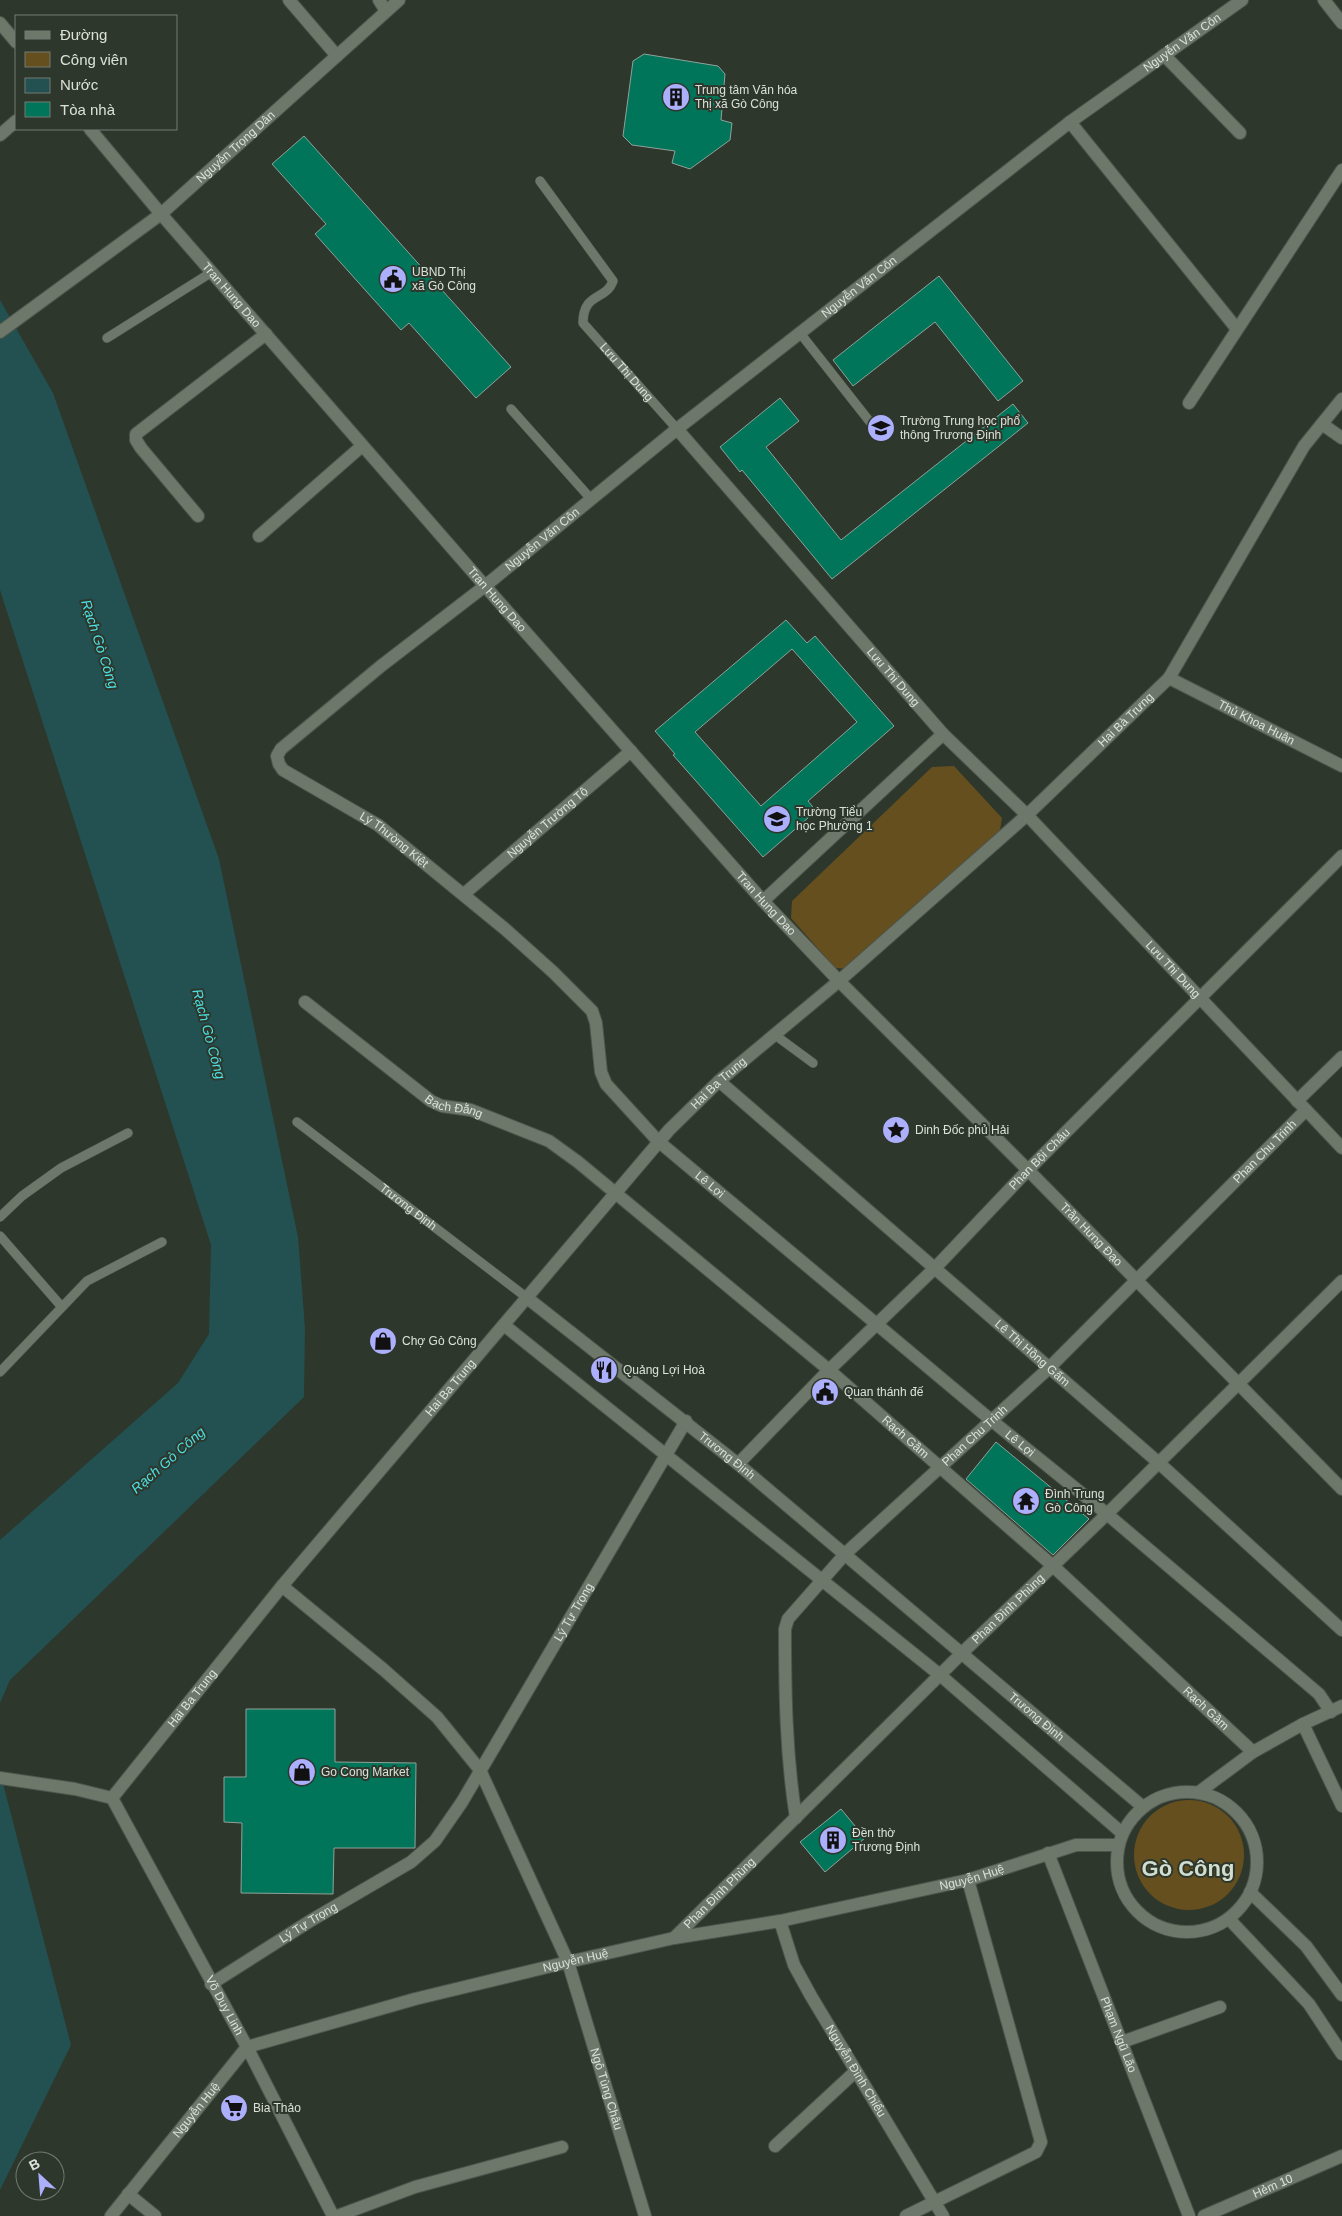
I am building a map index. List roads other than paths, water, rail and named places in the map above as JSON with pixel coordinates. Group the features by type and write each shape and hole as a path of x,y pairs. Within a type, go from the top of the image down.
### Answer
{"street":[{"path":"289,0 337,56"},
{"path":"379,0 386,11"},
{"name":"Nguyễn Trọng Dân","path":"0,332 161,214 399,0"},
{"name":"Nguyễn Văn Côn","path":"485,586 677,429 1070,122 1242,0"},
{"path":"1324,0 1342,23"},
{"path":"0,23 15,41"},
{"path":"1164,55 1240,133"},
{"path":"0,135 15,122"},
{"path":"1070,122 1237,329"},
{"path":"91,130 161,214"},
{"path":"1189,403 1342,170"},
{"name":"Tran Hung Dao","path":"161,214 630,751 763,901 839,982"},
{"path":"198,516 141,448 136,440 136,434 266,334"},
{"name":"Hai Bà Trưng","path":"839,982 1027,815 1169,678 1304,446 1342,399"},
{"path":"1322,424 1342,438"},
{"name":"Lưu Thị Dung","path":"677,429 943,734 1027,815 1342,1148"},
{"path":"259,536 362,446"},
{"name":"Lý Thường Kiệt","path":"485,586 381,666 282,749 277,756 279,764 283,770 292,776 378,825 464,894 553,972 592,1012 596,1023 601,1072 606,1084 658,1141"},
{"name":"Thủ Khoa Huân","path":"1169,678 1342,766"},
{"path":"763,901 943,734"},
{"name":"Nguyễn Trường Tộ","path":"464,894 630,751"},
{"name":"Phan Bội Châu","path":"738,1464 829,1370 935,1268 1028,1170 1342,856"},
{"name":"Hai Ba Trung","path":"112,1798 282,1586 658,1141 719,1081 839,982"},
{"name":"Trần Hưng Đạo","path":"839,982 1028,1170 1136,1282 1342,1489"},
{"name":"Bạch Đằng","path":"305,1002 431,1101 442,1106 471,1110 549,1141 614,1192"},
{"name":"Phan Chu Trinh","path":"796,1818 789,1776 785,1693 785,1629 788,1619 846,1554 1049,1368 1136,1282 1302,1106 1342,1057"},
{"name":"Lê Thị Hồng Gấm","path":"719,1081 1159,1463 1342,1630"},
{"name":"Lê Lợi","path":"658,1141 991,1420 1107,1514 1336,1709"},
{"name":"Rạch Gầm","path":"614,1192 829,1370 1053,1566 1253,1752"},
{"name":"Phan Đình Phùng","path":"674,1938 1342,1281"},
{"name":"Trương Định","path":"526,1297 686,1421 846,1554 1143,1807"},
{"path":"504,1325 666,1453 940,1675 1120,1839"},
{"name":"Lý Tự Trọng","path":"211,1984 310,1921 411,1862 435,1841 462,1802 686,1421"},
{"path":"282,1586 384,1670 437,1717 480,1770 568,1962"},
{"path":"1199,1792 1253,1752 1303,1724 1336,1709"},
{"path":"1303,1724 1342,1806"},
{"path":"0,1778 75,1789 112,1798"},
{"path":"1176,1792 1199,1792 1221,1800 1240,1814 1252,1834 1258,1857 1255,1880 1246,1901 1230,1919 1209,1930 1186,1933 1162,1929 1142,1918 1126,1900 1117,1879 1116,1856 1120,1839 1135,1814 1153,1800 1176,1792"},
{"name":"Võ Duy Linh","path":"112,1798 211,1984 247,2047 335,2216"},
{"name":"Nguyễn Huệ","path":"111,2216 247,2047 415,1999 568,1962 674,1938 780,1921 968,1880 1076,1845 1120,1839"},
{"name":"Phạm Ngũ Lão","path":"1048,1853 1189,2216"},
{"path":"906,2216 1036,2152 1041,2142 968,1880"},
{"path":"1250,1892 1306,1946 1342,1995"},
{"path":"1230,1919 1309,2004 1342,2054"},
{"name":"Nguyễn Đình Chiểu","path":"780,1921 794,1965 811,1996 936,2201 943,2216"},
{"name":"Ngô Tùng Châu","path":"568,1962 645,2216"},
{"path":"1122,2042 1220,2007"},
{"path":"775,2146 856,2071"},
{"path":"335,2216 416,2187 562,2147"},
{"name":"Hẻm 10","path":"1204,2216 1342,2156"},
{"path":"128,2194 155,2216"}],"lane":[{"name":"Lưu Thị Dung","path":"540,181 613,281 610,287 587,303 582,323 677,429"},
{"path":"107,338 212,272"},
{"path":"800,332 870,422"},
{"path":"511,409 591,499"},
{"path":"775,1035 813,1063"},
{"name":"Trương Định","path":"297,1122 526,1297"},
{"path":"0,1217 22,1196 61,1168 128,1134"},
{"path":"0,1236 60,1306"},
{"path":"0,1372 4,1370 60,1306 87,1281 162,1242"}],"water":[{"name":"Rạch Gò Công","path":"0,300 53,393 219,859 298,1237 305,1328 304,1397 10,1680 0,1703 0,1540 178,1383 209,1334 211,1245 0,590"},
{"path":"0,1772 71,2045 19,2151 15,2151 15,2159 0,2190"}],"place":[{"name":"Trung tâm Văn hóa Thị xã Gò Công","path":"676,97"},
{"name":"UBND Thị xã Gò Công","path":"393,279"},
{"name":"Trường Trung học phổ thông Trương Định","path":"881,428"},
{"name":"Trường Tiểu học Phường 1","path":"777,819"},
{"name":"Dinh Đốc phủ Hải","path":"896,1130"},
{"name":"Chợ Gò Công","path":"383,1341"},
{"name":"Quảng Lợi Hoà","path":"604,1370"},
{"name":"Quan thánh đế","path":"825,1392"},
{"name":"Đình Trung Gò Công","path":"1026,1501"},
{"name":"Go Cong Market","path":"302,1772"},
{"name":"Đền thờ Trương Định","path":"833,1840"},
{"name":"Bia Thảo","path":"234,2108"}],"district":[{"name":"Gò Công","path":"1188,1868"}]}
